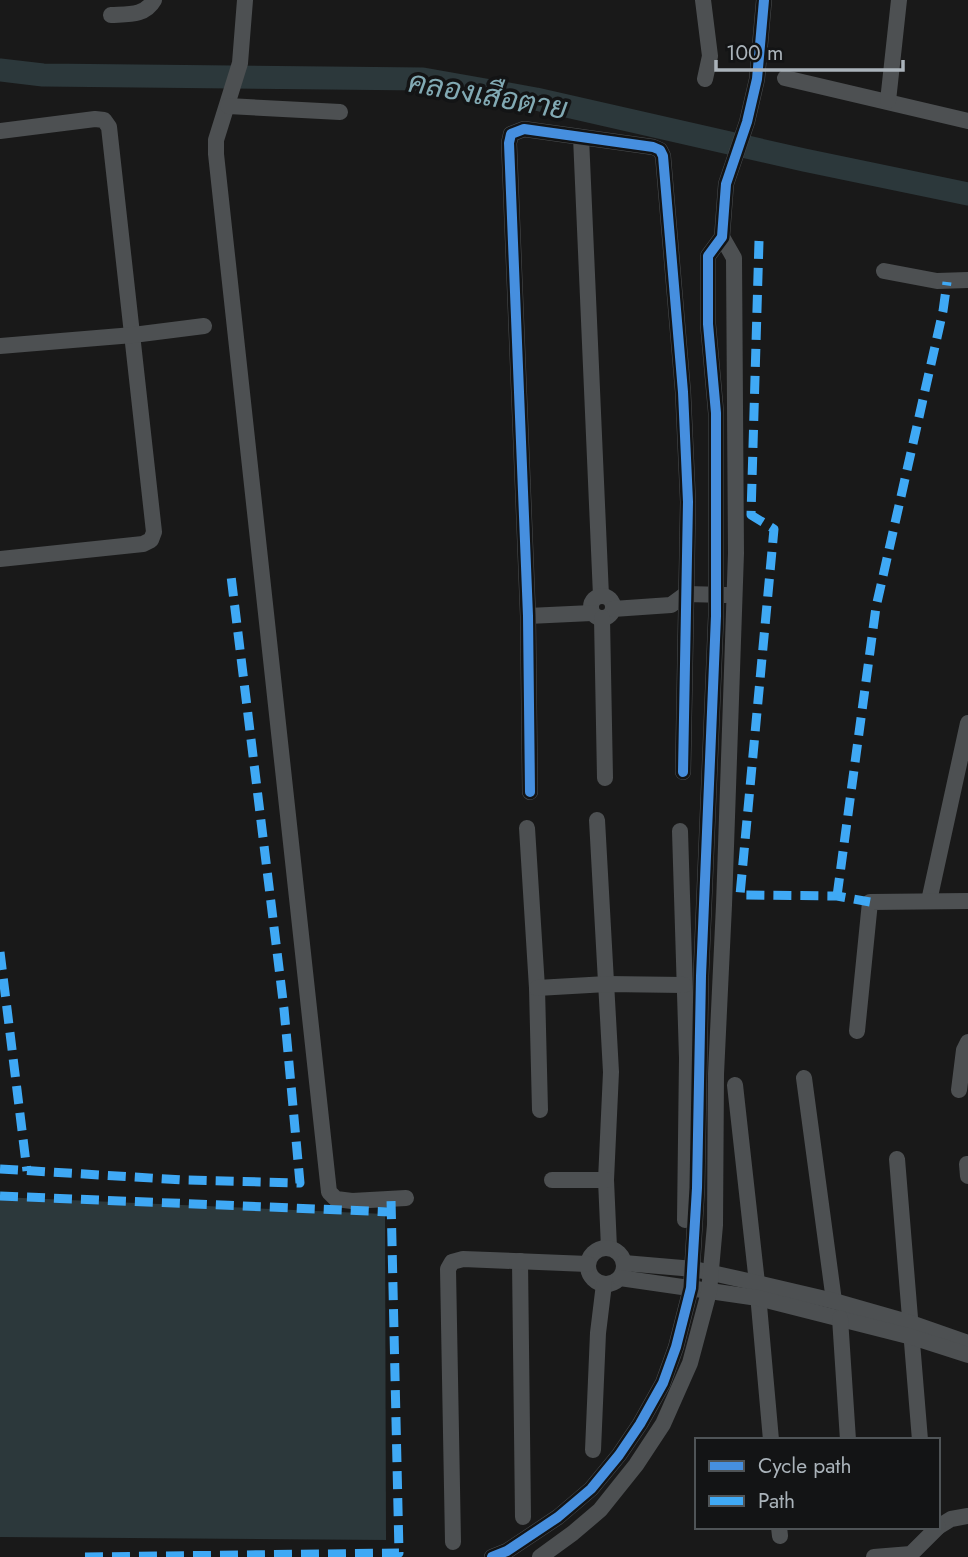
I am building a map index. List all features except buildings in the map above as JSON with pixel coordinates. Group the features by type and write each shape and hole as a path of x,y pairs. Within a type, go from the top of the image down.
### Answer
{"street":[{"path":"111,15 140,13 150,7 154,0"},
{"path":"245,0 240,63 216,140 216,154 329,1192 336,1199 352,1201 406,1198"},
{"path":"704,0 710,56 705,79"},
{"path":"527,1538 541,1556 600,1510 636,1465 663,1424 678,1392 690,1363 709,1292 715,1225 716,1074 725,892 724,617 716,594 716,425 708,324 708,256 722,237 726,184 747,122 757,79 764,0"},
{"path":"888,101 899,0"},
{"path":"785,78 968,121"},
{"path":"229,103 340,112"},
{"path":"0,131 96,119 104,120 109,127 154,532 151,540 143,544 0,559"},
{"path":"530,792 528,616 509,143 511,134 524,129 653,146 660,150 663,156 686,445 688,502 683,772"},
{"path":"581,137 601,596 610,600 603,613 605,778"},
{"path":"492,1557 558,1517 591,1489 619,1455 663,1383 676,1347 691,1288 694,1269 701,976 724,617 734,596 736,553 734,258 722,237"},
{"path":"884,271 937,281 968,280"},
{"path":"0,346 204,326"},
{"path":"710,339 734,340"},
{"path":"528,616 603,613 671,605 685,594 734,596"},
{"path":"671,605 685,615 724,617"},
{"path":"929,901 968,723"},
{"path":"597,820 611,1072 606,1180 609,1248"},
{"path":"527,828 537,988 540,1110"},
{"path":"680,831 687,1058 685,1220"},
{"path":"857,1031 870,902 968,901"},
{"path":"701,976 719,978"},
{"path":"537,988 607,984 684,985"},
{"path":"959,1090 964,1050 968,1042"},
{"path":"804,1078 834,1301"},
{"path":"736,1085 771,1438"},
{"path":"897,1159 920,1438"},
{"path":"552,1180 606,1180"},
{"path":"593,1450 598,1333 616,1275 619,1253 609,1248 598,1250 593,1253 588,1264 592,1277 616,1275 694,1269 840,1318 968,1343"},
{"path":"453,1542 448,1269 452,1262 463,1259 588,1264"},
{"path":"520,1261 523,1517"},
{"path":"616,1275 709,1292 758,1291 834,1301 912,1330 968,1355"},
{"path":"840,1318 848,1438"},
{"path":"619,1455 636,1465"},
{"path":"940,1526 951,1519 968,1516"},
{"path":"874,1557 911,1555 936,1529"}],"shaded area":[{"path":"0,1197 385,1214 386,1540 0,1537"}],"waterway":[{"name":"คลองเสือตาย","path":"0,70 43,75 423,79 536,99 968,194"}],"marked path":[{"path":"759,241 751,515 774,529 740,895 837,896 870,902"},
{"path":"837,896 876,607 943,311 947,282"},
{"path":"0,1169 184,1180 300,1183 284,1009 231,576"},
{"path":"0,952 27,1171"},
{"path":"0,1196 391,1212"},
{"path":"85,1557 399,1553 391,1199"}],"cycle path":[{"path":"492,1557 507,1551 558,1517 591,1489 619,1455 663,1383 676,1347 691,1288 697,1188 701,976 716,616 716,413 708,324 708,256 722,237 726,184 747,122 757,79 764,0"},
{"path":"530,792 528,616 509,143 511,134 524,129 653,147 660,150 663,156 683,392 688,502 683,772"}]}
